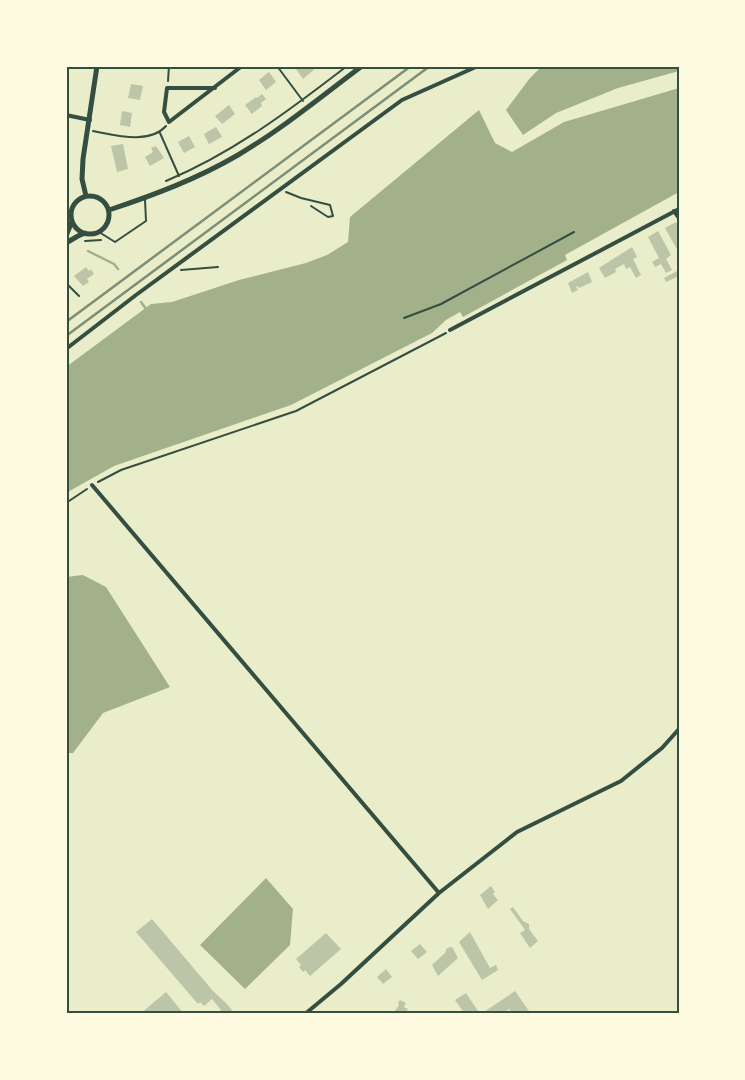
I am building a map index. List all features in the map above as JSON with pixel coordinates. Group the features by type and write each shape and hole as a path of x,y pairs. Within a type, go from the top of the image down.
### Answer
{"main road":[{"path":"86,196 82,179 83,159 97,66"},
{"path":"109,210 182,184 240,154 308,107 362,66"},
{"path":"66,243 78,236 99,232 108,223 109,210 103,200 98,197 86,196 75,202 71,214 75,226 86,234"},
{"path":"66,236 72,221"}],"street":[{"path":"215,88 167,88 164,112 169,122 215,88 242,66"},
{"path":"66,349 402,100 478,66"},
{"path":"66,115 90,120"},
{"path":"450,330 679,209"},
{"path":"674,212 679,218"},
{"path":"92,485 439,893"},
{"path":"305,1014 341,984 439,893 517,832 621,781 662,748 679,729"}],"lane":[{"path":"99,232 115,242 146,221 145,198"}],"path":[{"path":"167,88 169,66"},
{"path":"277,66 308,107"},
{"path":"162,182 179,176 241,143 347,66"},
{"path":"88,130 132,138 160,133 169,122"},
{"path":"160,133 182,184"},
{"path":"281,190 301,198 330,205 333,216 328,217 311,206"},
{"path":"404,318 440,304 574,232"},
{"path":"78,241 112,240"},
{"path":"169,271 218,267"},
{"path":"66,283 79,296"},
{"path":"66,502 92,485 122,470 296,411 450,330"}],"shaded area":[{"path":"542,66 679,66 679,71 618,88 556,113 523,135 506,110 530,78"},
{"path":"679,88 679,192 565,255 567,260 463,317 460,312 446,320 432,333 291,405 114,466 66,493 66,367 151,304 172,302 239,280 306,263 327,255 348,242 350,217 479,110 495,143 512,152 564,122"},
{"path":"83,575 106,587 170,687 103,713 73,753 66,753 66,577"},
{"path":"266,878 293,909 290,945 245,989 200,945"}],"building":[{"path":"300,66 315,66 316,68 303,79 296,69"},
{"path":"269,72 276,82 266,90 259,80"},
{"path":"131,84 143,86 140,100 128,98"},
{"path":"262,94 266,99 261,103 262,106 252,114 245,105"},
{"path":"229,105 235,114 222,124 215,116"},
{"path":"122,111 132,113 130,127 120,125"},
{"path":"216,127 222,137 209,144 204,134"},
{"path":"189,136 195,147 184,153 178,142"},
{"path":"123,144 128,169 117,172 111,146"},
{"path":"156,146 164,158 150,166 145,157 153,152 151,148"},
{"path":"676,222 679,228 679,253 665,228"},
{"path":"658,231 671,255 666,259 672,270 666,273 661,264 655,267 652,262 659,258 648,237"},
{"path":"632,247 637,257 633,259 641,275 636,278 630,267 626,269 624,264 615,269 616,272 605,278 599,268"},
{"path":"86,267 89,271 91,269 94,274 87,279 89,282 83,286 74,276"},
{"path":"679,270 679,276 666,282 664,278"},
{"path":"588,272 592,282 579,288 578,286 576,287 578,290 572,293 568,283"},
{"path":"491,886 495,892 493,894 498,900 488,909 480,895"},
{"path":"513,907 523,921 529,924 529,929 538,941 530,948 520,933 525,930 510,909"},
{"path":"152,919 235,1014 217,1014 221,1010 212,999 204,1006 200,1002 198,1004 136,932"},
{"path":"470,932 490,968 496,965 498,970 482,980 459,942"},
{"path":"326,933 341,949 310,976 305,970 303,972 299,967 301,965 296,959"},
{"path":"420,944 427,952 418,959 411,951"},
{"path":"452,947 458,958 438,976 432,965 445,953 447,948"},
{"path":"386,969 392,977 383,984 377,977"},
{"path":"515,991 531,1014 512,1014 509,1009 503,1014 481,1014"},
{"path":"166,992 184,1014 140,1014"},
{"path":"466,993 480,1014 465,1014 455,1000"},
{"path":"400,1000 406,1003 404,1007 408,1009 405,1014 393,1014 399,1005"}],"waterway":[{"path":"88,251 114,264 118,269"},
{"path":"141,302 146,309"}],"railway":[{"path":"66,322 411,66"},
{"path":"66,336 430,66"}]}
